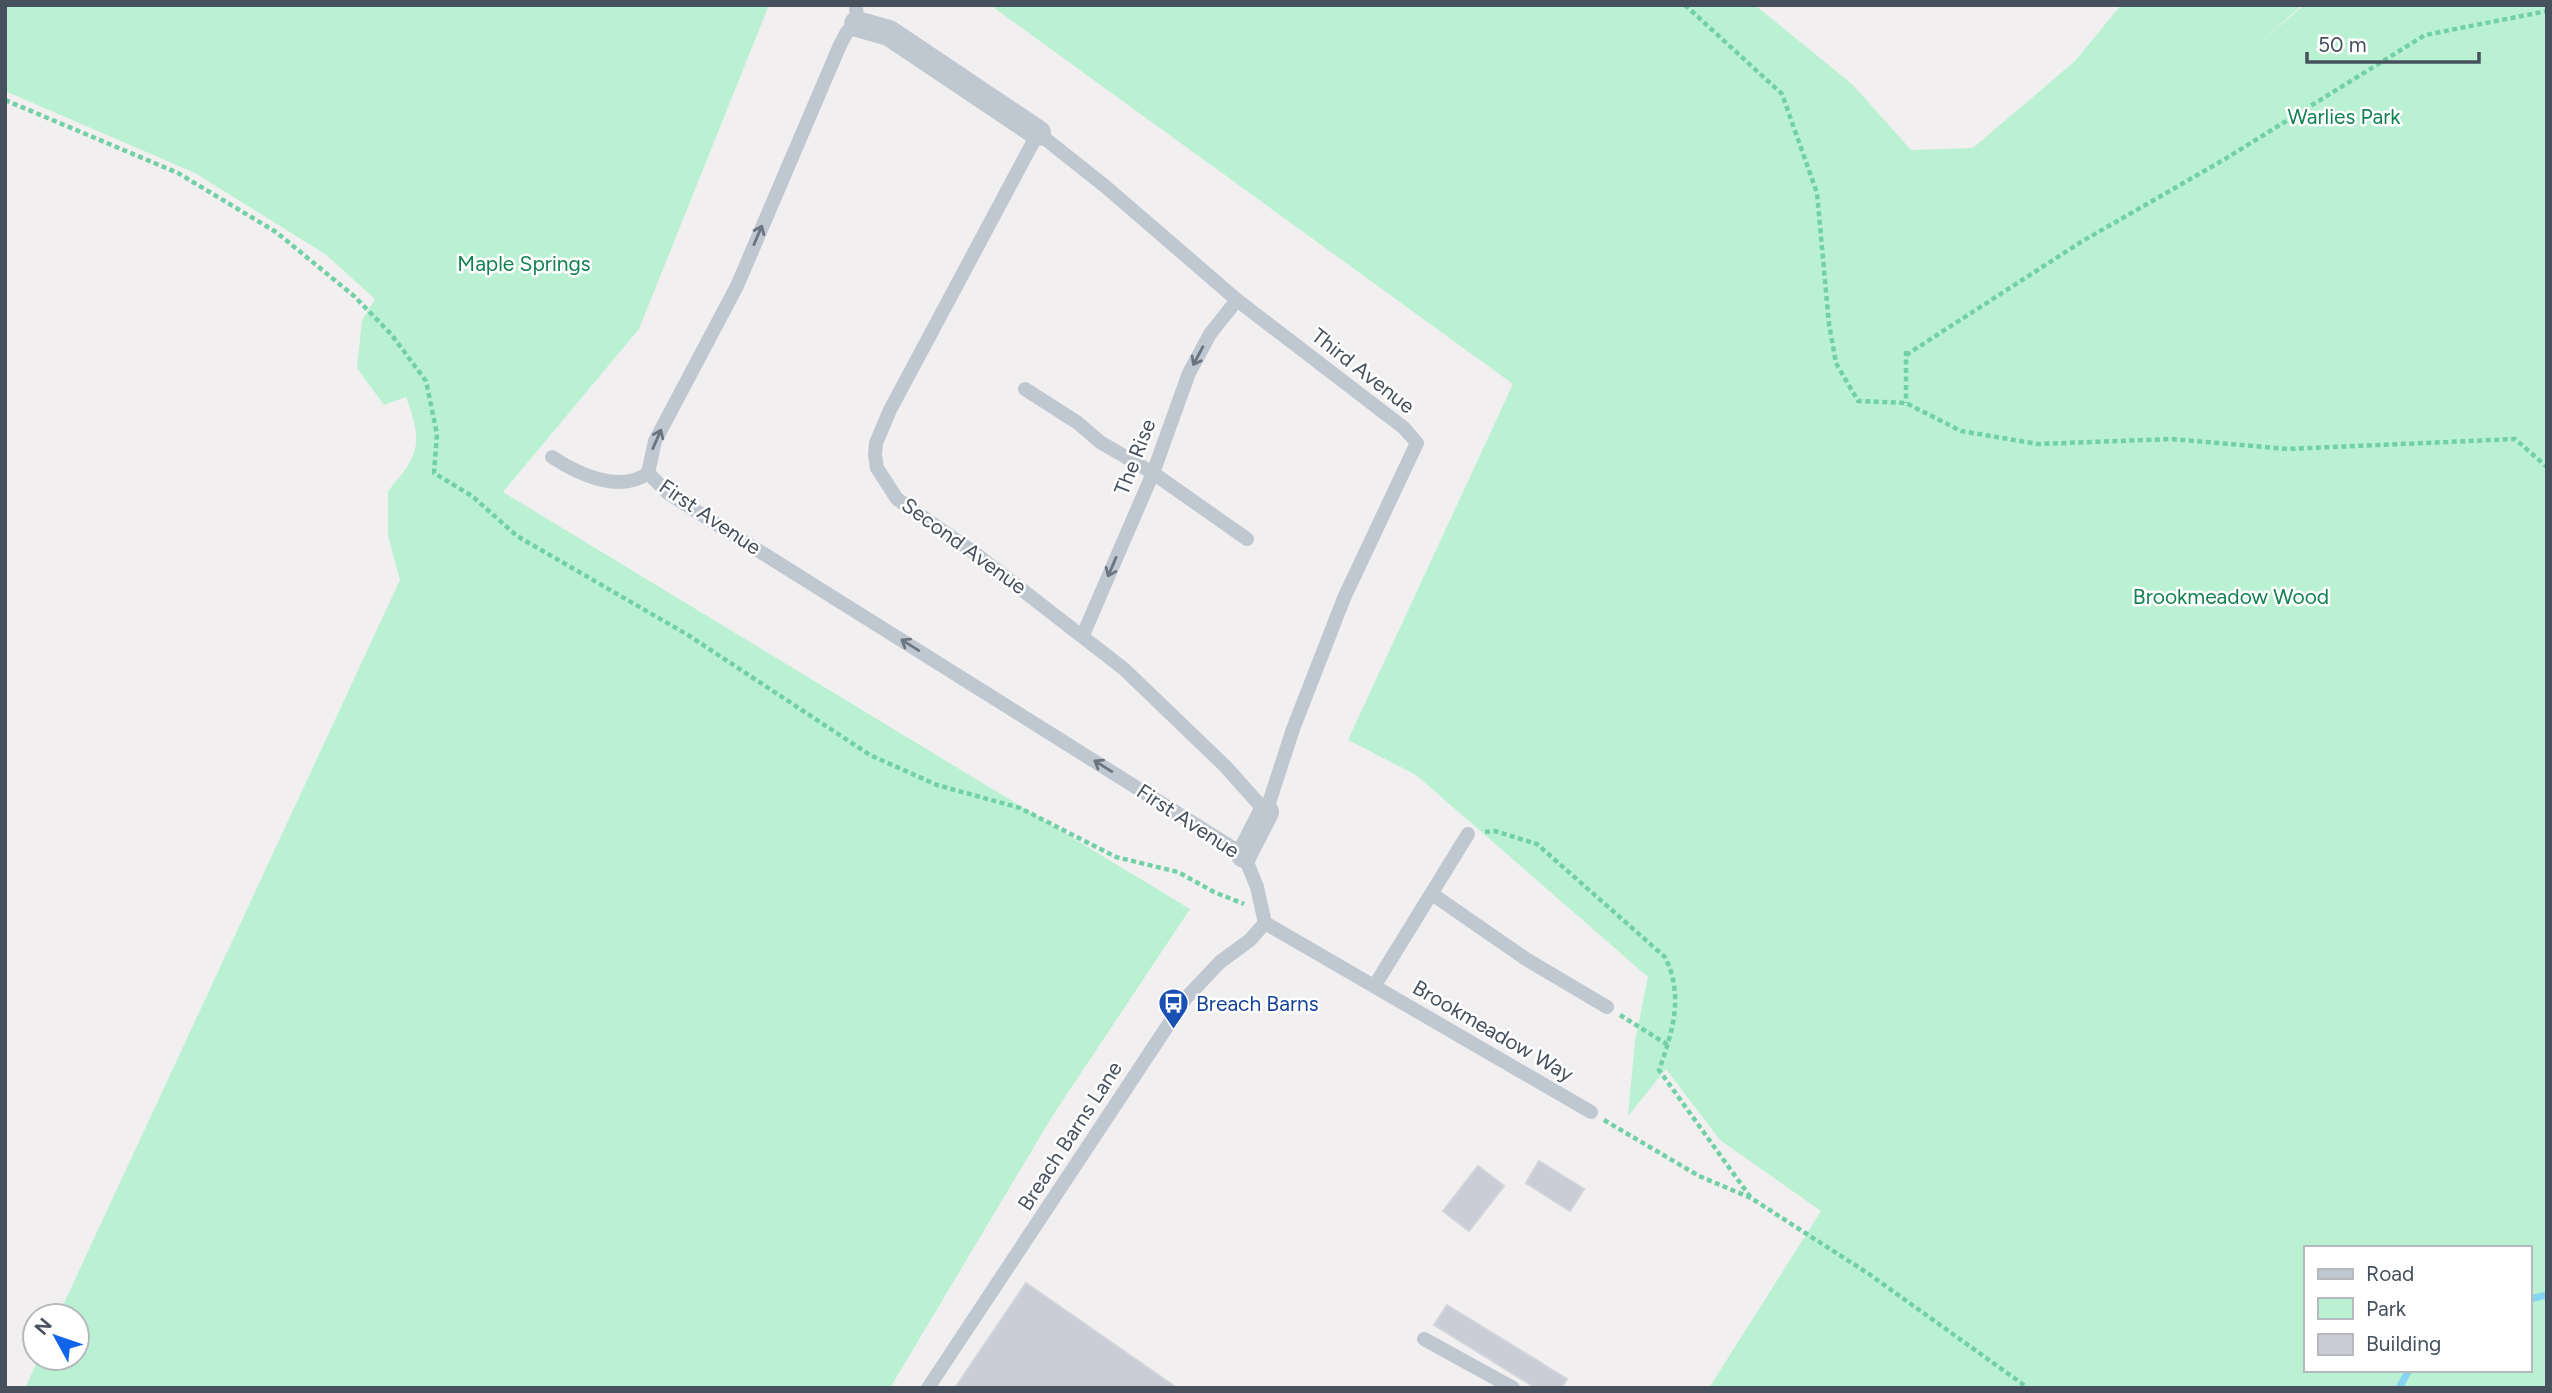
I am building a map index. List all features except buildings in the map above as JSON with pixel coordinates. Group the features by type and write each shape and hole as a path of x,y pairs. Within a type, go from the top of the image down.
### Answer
{"street":[{"name":"First Avenue","path":"856,15 889,33 1038,133"},
{"path":"1244,855 1266,812"}],"lane":[{"name":"First Avenue","path":"856,15 840,45 737,286 655,441 648,473 668,493 1244,855 1257,887 1265,923"},
{"name":"Third Avenue","path":"1038,133 1106,187 1237,300 1404,428 1417,443 1344,598 1293,729 1266,812"},
{"name":"Second Avenue","path":"1038,133 890,410 875,455 877,468 897,499 1083,635 1171,714 1266,812"},
{"name":"The Rise","path":"1083,635 1153,472 1189,373 1210,334 1237,300"},
{"path":"1025,389 1078,423 1100,442 1153,472 1247,539"},
{"path":"552,457 571,470 622,482 638,481 648,473"},
{"path":"1375,985 1468,834"},
{"path":"1432,894 1527,959 1607,1007"},
{"name":"Brookmeadow Way","path":"1265,923 1375,985 1463,1041 1591,1112"},
{"name":"Breach Barns Lane","path":"928,1388 1186,998 1220,962 1250,940 1265,923"},
{"path":"1424,1339 1513,1388"}],"path":[{"path":"1685,5 1782,94 1816,193 1829,324 1836,363 1858,401 1906,403 1961,431 2038,444 2172,439 2287,449 2515,439 2547,467"},
{"path":"1906,403 1906,353 2081,242 2225,159 2425,35 2547,11"},
{"path":"5,100 178,173 276,232 354,296 391,334 426,381 437,434 434,472 472,496 517,536 688,635 870,755 937,785 1020,808 1116,857 1178,872 1214,892 1247,905 1265,923"},
{"path":"1468,834 1474,836 1495,831 1537,844 1665,957 1674,974 1676,1018 1658,1070 1751,1198"},
{"path":"1634,1023 1668,1045"},
{"path":"1591,1112 1699,1176 1751,1198 1869,1274 2028,1388"}],"green space":[{"name":"Maple Springs","path":"5,5 769,5 639,329 503,492 1190,909 1053,1115 890,1388 25,1388 32,1372 91,1372 91,1302 65,1302 400,580 388,536 388,491 407,468 415,448 416,437 406,397 384,405 357,368 362,320 375,299 325,254 195,173 5,91"},
{"name":"Brookmeadow Wood","path":"990,5 1755,5 1853,85 1911,150 1973,148 2075,61 2121,5 2302,5 2259,44 2304,5 2547,5 2547,1388 1709,1388 1821,1211 1720,1140 1666,1069 1628,1116 1635,1041 1648,977 1416,775 1348,740 1513,384"}],"waterway":[{"path":"2531,1299 2547,1295"},
{"path":"2399,1388 2408,1372"}],"place":[{"name":"Breach Barns","path":"1173,1031"}],"park label":[{"name":"Warlies Park","path":"2344,117"}]}
